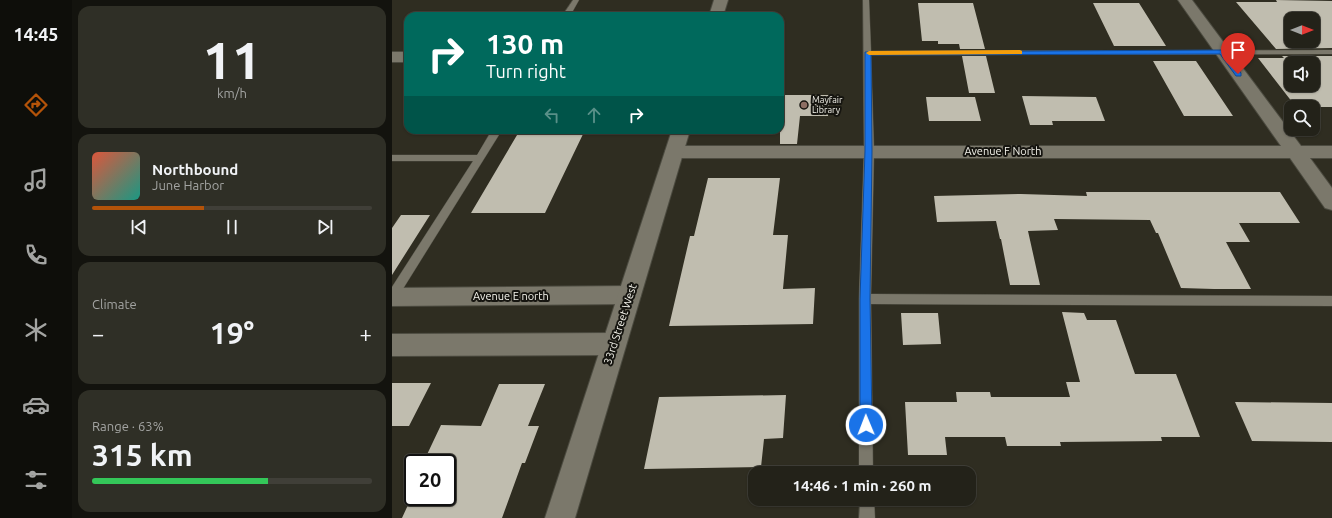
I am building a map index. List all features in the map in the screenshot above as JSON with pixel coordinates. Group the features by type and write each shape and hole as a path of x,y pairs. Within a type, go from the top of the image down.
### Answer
{"street":[{"path":"717,12 721,0"},
{"path":"1185,0 1332,203"},
{"path":"392,57 404,58"},
{"name":"Avenue F North","path":"677,141 869,151 1332,152"},
{"name":"33rd Street West","path":"560,518 677,141"},
{"name":"Avenue E north","path":"392,297 629,295"},
{"path":"392,345 613,344"}],"lane":[{"path":"568,12 576,0"},
{"path":"866,0 869,151 865,299 866,466"},
{"path":"868,53 1332,52"},
{"path":"392,297 495,134"},
{"path":"392,158 480,158"},
{"path":"865,299 1332,301"},
{"path":"867,506 867,518"}],"building":[{"path":"1276,0 1332,1 1332,48 1276,49 1236,2 1277,2"},
{"path":"918,3 973,3 985,49 960,49 959,44 938,44 938,41 922,41"},
{"path":"1093,3 1139,3 1166,46 1114,46"},
{"path":"962,56 986,56 995,93 969,93"},
{"path":"1320,56 1332,56 1332,107 1320,107 1320,100 1291,100 1284,92 1320,92"},
{"path":"1258,58 1284,58 1284,92"},
{"path":"1153,61 1196,61 1233,116 1184,116"},
{"name":"Mayfair Library","path":"784,95 829,95 828,116 800,116 797,144 780,144 780,134 784,134"},
{"path":"1022,96 1096,97 1105,121 1052,121 1053,125 1030,125"},
{"path":"926,97 975,97 981,121 929,121"},
{"path":"518,134 583,134 545,213 471,213"},
{"path":"708,178 780,178 773,235 788,235 783,289 815,288 813,324 669,326 690,236 694,236"},
{"path":"1086,192 1280,192 1300,223 1239,223 1250,242 1226,242 1251,289 1214,289 1181,288 1158,233 1156,233 1150,220 1054,219 1058,230 1028,231 1040,285 1010,285 996,221 937,222 934,196 1021,194 1087,196"},
{"path":"401,215 430,215 392,275 392,228"},
{"path":"1062,312 1084,313 1087,320 1116,320 1135,374 1176,374 1200,437 1161,437 1162,441 1060,442 1061,446 1007,446 1005,437 945,437 947,455 908,455 905,402 957,402 956,392 990,392 991,397 1070,397 1066,382 1080,382"},
{"path":"901,313 938,313 941,344 903,345"},
{"path":"392,383 431,383 409,426 392,426"},
{"path":"499,384 545,384 528,426 539,426 525,463 522,463 502,518 402,518 408,506 456,506 456,454 427,454 441,425 481,426"},
{"path":"786,395 783,438 764,439 761,466 644,469 659,397"},
{"path":"1235,402 1332,403 1332,442 1252,441"}],"slow traffic":[{"path":"869,53 1020,52"}],"place":[{"name":"Mayfair Library","path":"804,105"}],"route":[{"path":"866,425 865,299 869,151 868,53 1222,52 1238,74"}]}
